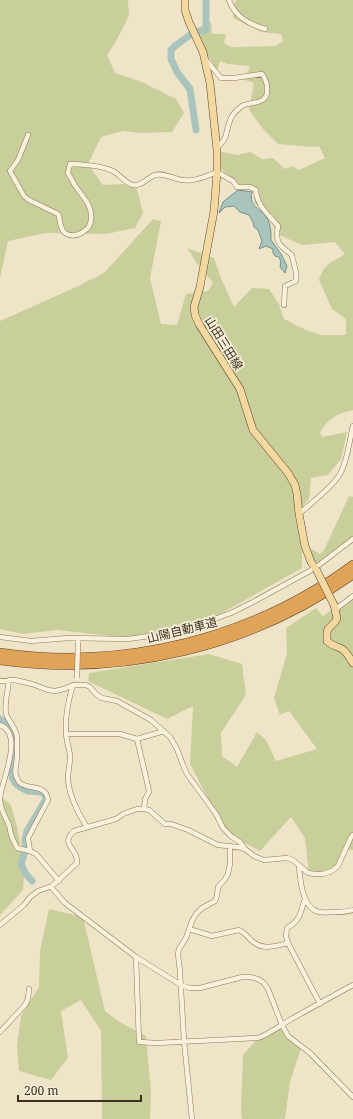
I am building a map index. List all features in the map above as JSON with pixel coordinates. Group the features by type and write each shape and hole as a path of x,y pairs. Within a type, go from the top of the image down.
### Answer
{"highway":[{"name":"山陽自動車道","path":"0,653 46,658 102,657 148,651 177,645 225,632 272,613 316,590 353,565"},
{"name":"山陽自動車道","path":"0,660 46,665 103,664 150,658 179,652 228,638 275,619 318,597 353,574"}],"main road":[{"name":"山田三田線","path":"185,0 185,10 205,59 210,82 217,150 214,211 200,287 194,307 195,315 199,324 240,389 253,430 288,473 295,486 298,494 299,514 305,546 311,562 335,607"},
{"path":"335,607 337,618 328,629 327,641 346,652 353,663"}],"street":[{"path":"229,0 236,15 254,26 265,29"},
{"path":"205,59 221,78 234,78 262,74 265,78 267,87 267,93 262,101 242,106 234,113 223,142 219,145 217,150"},
{"path":"28,135 18,160 10,171 24,196 58,214 62,229 65,233 76,235 84,232 91,221 91,211 88,203 72,181 68,172 70,164 83,164 112,171 133,185 139,184 155,175 163,175 182,181 194,180 217,172 233,181 237,186 250,187 256,190 256,196 260,204 278,226 276,238 281,247 292,255 297,276 296,281 285,286 284,305"},
{"path":"299,514 332,485 340,475 346,461 353,426"},
{"path":"0,637 31,641 128,639 187,629 231,613 315,568 353,539"},
{"path":"335,607 353,596"},
{"path":"78,640 77,678 67,702 66,712 66,734 70,757 68,777 69,786 78,812 87,827"},
{"path":"9,680 6,699 6,714 17,736 17,758 15,772 20,783 44,790 48,795 48,800 28,838 30,851"},
{"path":"0,681 15,680 55,691 75,685 86,685 102,698 117,701 152,720 170,737 177,749 187,774 216,814 223,828 232,837 240,842 245,849"},
{"path":"0,725 8,730 11,738 11,754 2,785 0,800 2,812 9,825 17,848 36,854 65,903 136,957 190,988 200,988 250,977 258,979 264,983 288,1036 310,1053 353,1097"},
{"path":"66,734 120,734 137,739 164,731"},
{"path":"137,739 148,786 144,809"},
{"path":"0,925 24,905 30,897 38,891 54,884 77,863 76,856 68,845 70,834 74,831 116,819 123,814 136,809 149,810 165,824 171,824 188,830 218,844 245,849 258,858 264,860 282,857 293,860 308,873 315,874 323,874 332,871 338,866 351,837 353,836"},
{"path":"192,1119 184,1041 178,954 196,914 202,908 214,901 217,896 218,886 228,874 230,864 230,846"},
{"path":"299,866 302,892 313,909 317,912 353,910"},
{"path":"306,899 295,924 287,928 286,936 288,943 320,1004"},
{"path":"189,929 212,936 239,930 255,944 264,947 288,943"},
{"path":"136,957 138,1042 157,1043 258,1038 353,985"},
{"path":"0,1032 25,1005 28,999 29,989"}],"green space":[{"path":"0,0 128,0 129,16 107,55 115,73 142,82 176,99 184,113 172,132 140,133 123,131 101,137 88,164 103,185 123,184 137,189 143,213 135,228 106,234 45,233 8,241 0,278"},
{"path":"236,0 353,0 353,410 334,417 326,424 320,433 322,437 347,432 341,459 328,475 311,478 309,499 295,516 302,549 302,568 215,617 129,638 57,630 23,634 0,629 0,321 104,273 153,219 161,221 150,278 161,324 177,325 186,294 208,291 213,283 187,248 214,258 234,307 252,288 269,289 279,304 284,319 306,330 321,335 346,335 346,319 332,309 319,280 326,266 345,254 335,242 302,245 277,234 268,216 254,203 254,190 239,184 220,168 221,152 238,155 250,152 262,159 273,158 285,169 292,166 299,170 325,158 319,146 312,147 278,144 264,130 249,110 254,83 245,80 250,66 228,64 220,61 217,70 202,46 196,29 211,22 212,34 226,34 224,43 231,47 275,46 283,41 281,34 261,32 233,18"},
{"path":"349,496 353,497 353,542 321,563 314,562 308,547 320,554 324,550"},
{"path":"353,595 353,850 345,850 331,875 309,874 305,838 291,817 260,851 226,833 190,764 193,706 167,719 88,681 89,673 209,654 242,664 246,695 221,733 222,756 237,767 257,732 266,740 276,761 317,749 289,711 280,715 274,698 287,653 286,628 316,608 323,616"},
{"path":"0,796 11,805 25,865 23,890 0,915"},
{"path":"49,909 83,917 105,1011 118,1021 146,1036 151,1092 150,1119 102,1119 101,1031 81,1000 61,1011 68,1058 51,1080 19,1071 17,1046 21,1016 39,987 40,951"},
{"path":"280,1027 302,1045 290,1082 285,1119 242,1119 243,1055 261,1035"}],"water":[{"path":"238,190 252,192 251,197 253,204 267,218 271,240 287,266 285,273 280,267 281,262 279,257 275,256 273,253 273,249 266,246 259,249 262,241 258,230 254,227 249,215 240,212 234,206 225,207 219,213 223,202"}],"waterway":[{"path":"196,32 206,30 206,0"},
{"path":"190,35 171,50 171,59 177,72 190,89 196,130"},
{"path":"0,719 10,727 12,731 14,753 12,777 15,783 28,791 41,792 45,795 46,799 27,831 25,840 26,848 21,864 25,873 32,881"}]}
